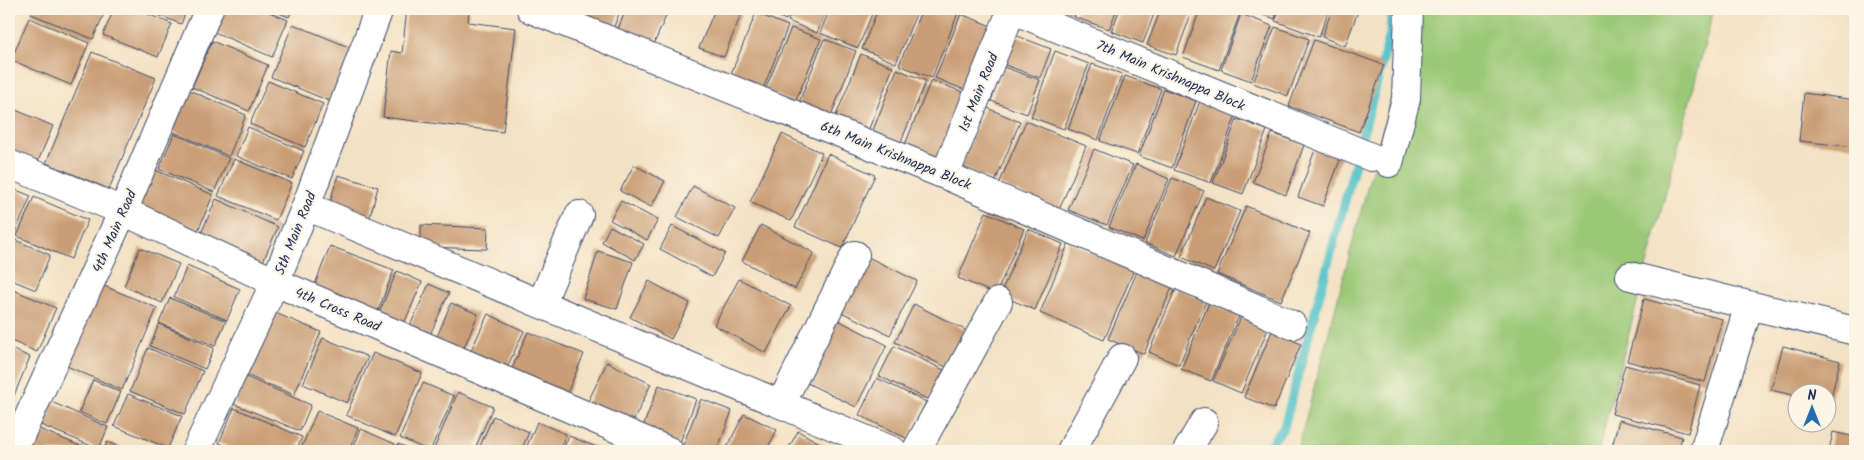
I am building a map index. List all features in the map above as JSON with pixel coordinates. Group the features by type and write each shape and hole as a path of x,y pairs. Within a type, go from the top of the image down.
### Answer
{"street":[{"name":"4th Main Road","path":"13,451 123,211 208,9"},
{"name":"5th Main Road","path":"196,451 275,282 306,206 379,9"},
{"name":"6th Main Krishnappa Block","path":"531,9 945,175 1292,325"},
{"name":"1st Main Road","path":"945,175 1012,9"},
{"name":"7th Main Krishnappa Block","path":"1012,9 1380,160 1406,99 1409,9"},
{"name":"4th Cross Road","path":"9,164 123,211 275,282 666,451"},
{"path":"306,206 893,451"},
{"path":"541,304 579,215"},
{"path":"781,404 855,254"},
{"path":"1630,276 1855,331"},
{"path":"916,451 998,302"},
{"path":"1704,451 1749,305"},
{"path":"1071,451 1122,358"},
{"path":"1187,451 1204,422"}],"green space":[{"path":"1408,9 1714,9 1598,451 1295,451 1298,448 1406,42"}],"building":[{"path":"34,9 106,9 93,39 31,14"},
{"path":"114,9 135,9 172,24 158,57 103,35"},
{"path":"143,9 187,9 181,24"},
{"path":"224,9 262,9 288,20 272,57 214,32"},
{"path":"269,9 293,9 289,17"},
{"path":"407,9 469,10 468,22 516,28 503,132 383,117 391,51 402,53"},
{"path":"557,9 586,9 582,19"},
{"path":"589,9 621,9 612,31 585,20"},
{"path":"626,9 669,9 651,51 615,37"},
{"path":"715,9 735,9 742,12 724,57 699,48"},
{"path":"759,9 790,9 786,20"},
{"path":"793,9 827,9 817,33 788,21"},
{"path":"830,9 874,9 858,48 820,33"},
{"path":"878,9 918,9 896,63 862,49"},
{"path":"922,9 946,9 958,13 932,78 899,65"},
{"path":"1053,9 1073,9 1070,15"},
{"path":"1077,9 1117,9 1109,29 1074,17"},
{"path":"1120,9 1156,9 1143,43 1111,31"},
{"path":"1161,9 1193,9 1176,55 1147,45"},
{"path":"1200,9 1228,9 1240,13 1219,70 1183,57"},
{"path":"1247,9 1278,9 1275,19"},
{"path":"1280,9 1329,9 1319,37 1275,21"},
{"path":"1332,9 1359,9 1345,46 1322,37"},
{"path":"756,13 788,26 763,89 730,76"},
{"path":"961,14 991,26 965,90 935,78"},
{"path":"1241,14 1272,26 1251,81 1221,70"},
{"path":"29,18 89,43 71,85 11,60"},
{"path":"293,24 356,50 334,103 271,77"},
{"path":"1275,27 1309,39 1288,96 1253,83"},
{"path":"791,28 821,39 795,103 765,90"},
{"path":"1015,35 1051,49 1040,78 1005,65"},
{"path":"824,39 856,51 830,118 798,105"},
{"path":"1314,40 1384,65 1359,132 1289,106"},
{"path":"212,41 268,65 249,111 192,87"},
{"path":"1055,51 1089,64 1064,129 1031,117"},
{"path":"92,52 156,78 109,189 46,163"},
{"path":"861,54 893,67 868,131 835,118"},
{"path":"1092,64 1122,74 1098,140 1068,129"},
{"path":"1003,67 1040,80 1027,114 991,101"},
{"path":"897,69 926,81 900,144 872,133"},
{"path":"1125,76 1161,89 1137,154 1100,141"},
{"path":"931,80 965,93 938,161 904,147"},
{"path":"268,81 323,104 305,147 250,124"},
{"path":"1164,89 1196,101 1172,168 1139,156"},
{"path":"189,90 246,115 229,156 171,131"},
{"path":"1804,93 1855,100 1855,147 1799,141"},
{"path":"1200,101 1236,115 1211,183 1174,170"},
{"path":"9,107 53,126 36,166 9,155"},
{"path":"985,107 1020,122 995,182 960,167"},
{"path":"1237,119 1267,130 1243,194 1213,183"},
{"path":"1026,121 1086,146 1059,210 999,184"},
{"path":"248,127 304,151 292,179 236,156"},
{"path":"1272,133 1304,145 1286,195 1253,182"},
{"path":"174,134 229,158 214,192 159,169"},
{"path":"782,134 822,153 791,221 750,202"},
{"path":"1316,147 1341,157 1323,206 1298,197"},
{"path":"1094,149 1133,165 1107,225 1068,210"},
{"path":"828,154 875,175 842,248 795,227"},
{"path":"234,159 292,183 276,220 218,196"},
{"path":"1136,164 1169,179 1143,241 1109,227"},
{"path":"634,165 665,181 651,207 620,191"},
{"path":"153,169 213,195 195,238 135,212"},
{"path":"338,175 378,187 369,220 328,209"},
{"path":"1172,178 1204,191 1176,256 1145,243"},
{"path":"693,186 735,208 719,238 677,217"},
{"path":"9,187 31,196 14,235 9,232"},
{"path":"34,197 88,220 71,259 17,236"},
{"path":"1206,197 1240,211 1214,271 1181,257"},
{"path":"216,199 278,227 261,266 199,238"},
{"path":"621,201 658,220 647,240 610,220"},
{"path":"1246,206 1310,233 1281,301 1217,274"},
{"path":"986,212 1024,229 996,294 958,278"},
{"path":"421,225 488,228 487,249 421,247"},
{"path":"761,225 814,253 795,289 742,261"},
{"path":"610,226 644,244 635,260 602,242"},
{"path":"672,226 725,253 712,277 660,249"},
{"path":"1028,229 1063,244 1035,310 1000,295"},
{"path":"11,238 50,255 36,290 9,279 9,243"},
{"path":"1069,242 1134,270 1104,340 1040,313"},
{"path":"330,246 394,270 376,316 312,292"},
{"path":"140,248 179,264 162,303 124,286"},
{"path":"598,251 633,262 617,309 583,299"},
{"path":"866,256 917,281 890,335 839,311"},
{"path":"187,266 240,289 227,320 174,297"},
{"path":"397,271 422,282 403,326 378,315"},
{"path":"1137,272 1172,287 1144,354 1108,339"},
{"path":"739,279 791,306 766,353 714,325"},
{"path":"649,281 690,303 671,339 630,317"},
{"path":"97,283 157,308 122,390 62,364"},
{"path":"429,284 449,293 428,339 408,330"},
{"path":"9,288 56,308 37,352 9,340"},
{"path":"1176,288 1206,301 1179,365 1149,352"},
{"path":"170,298 226,321 215,346 159,323"},
{"path":"1644,299 1722,319 1705,382 1627,361"},
{"path":"451,303 478,314 461,355 434,344"},
{"path":"1209,303 1239,316 1211,381 1181,369"},
{"path":"914,304 967,331 948,368 895,342"},
{"path":"273,312 321,332 294,395 246,375"},
{"path":"488,314 524,331 503,376 467,359"},
{"path":"1241,317 1268,329 1241,393 1213,381"},
{"path":"836,319 887,345 856,407 805,382"},
{"path":"159,324 214,348 205,369 150,346"},
{"path":"1272,331 1301,344 1274,409 1244,397"},
{"path":"528,332 584,354 566,396 510,373"},
{"path":"323,338 368,357 347,403 303,384"},
{"path":"894,346 944,370 929,400 879,376"},
{"path":"1783,346 1840,361 1835,382 1786,382 1786,394 1771,390"},
{"path":"9,348 30,357 13,398 9,396"},
{"path":"148,348 203,371 185,414 130,391"},
{"path":"373,353 422,373 395,437 346,415"},
{"path":"607,362 651,384 630,428 586,406"},
{"path":"1625,365 1700,385 1688,433 1612,414"},
{"path":"246,377 311,405 300,431 234,404"},
{"path":"877,378 926,402 908,439 859,415"},
{"path":"93,380 121,392 107,424 79,412"},
{"path":"423,383 454,396 430,451 400,438"},
{"path":"659,385 696,399 679,445 641,432"},
{"path":"458,392 493,407 474,451 433,451"},
{"path":"128,394 182,416 168,448 114,426"},
{"path":"701,399 732,411 717,451 690,451 682,448"},
{"path":"47,400 108,427 99,449 36,423"},
{"path":"234,408 302,437 296,451 239,451 219,443"},
{"path":"317,411 358,428 349,451 300,451"},
{"path":"744,414 777,430 766,451 725,451"},
{"path":"493,416 529,432 521,451 478,451"},
{"path":"1619,420 1682,437 1678,451 1611,451"},
{"path":"537,422 566,434 559,451 525,451"},
{"path":"37,428 92,451 28,451"},
{"path":"361,429 395,444 392,451 352,451"},
{"path":"798,431 834,451 787,451"},
{"path":"1833,432 1855,437 1855,451 1829,451"},
{"path":"569,436 606,451 562,451"},
{"path":"107,442 130,451 103,451"},
{"path":"398,444 416,451 395,451"}],"waterway":[{"path":"1265,451 1284,427 1390,34 1391,9"}]}
